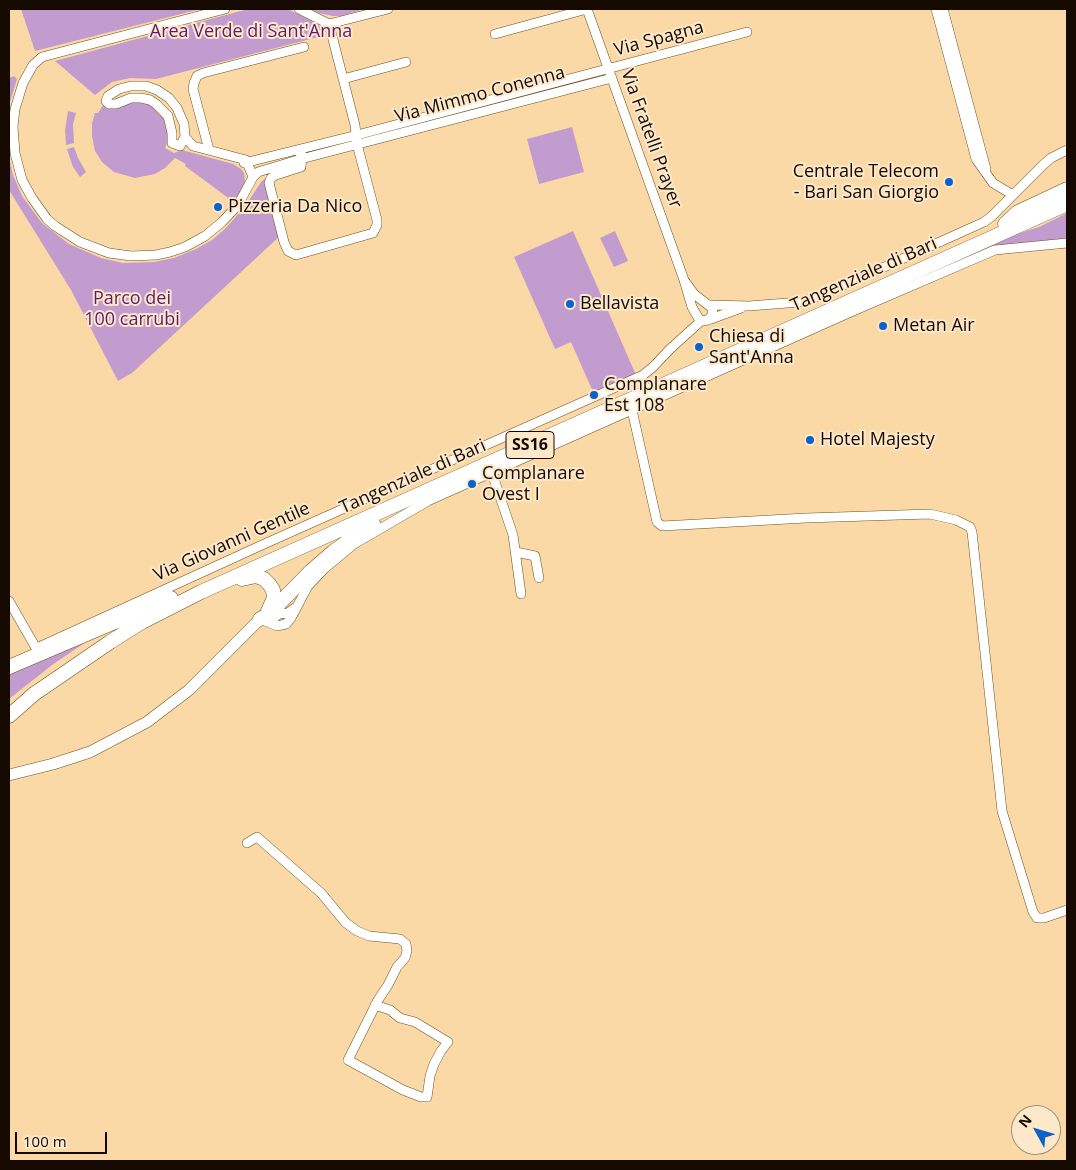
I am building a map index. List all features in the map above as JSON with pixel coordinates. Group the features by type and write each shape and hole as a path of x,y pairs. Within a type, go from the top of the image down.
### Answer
{"highway":[{"path":"1008,227 1018,212 1067,190"},
{"name":"Tangenziale di Bari","path":"9,716 34,694 110,642 150,618 201,592 1008,227 1067,196"},
{"name":"Tangenziale di Bari","path":"9,706 64,663 104,635 171,598 1008,227 1067,204"},
{"path":"1008,227 1028,228 1067,211"},
{"name":"SS16","path":"265,621 311,571 333,552 380,519 404,506 410,499"},
{"path":"201,592 213,592 252,576 264,578 272,587 274,598 265,621"},
{"path":"9,667 171,598"}],"main road":[{"path":"9,775 37,769 72,758 104,745 147,722 176,701 265,621"}],"street":[{"path":"185,136 193,146 246,160 253,177 238,205 222,222 204,236 170,252 140,257 124,256 93,248 80,242 56,226 41,211 22,180 15,153 13,127 20,92 29,72 42,57 225,9"},
{"path":"299,9 329,24 388,9"},
{"path":"494,34 587,9"},
{"name":"Via Fratelli Prayer","path":"587,9 695,313"},
{"path":"936,9 976,159 993,183 1013,195"},
{"path":"944,9 987,174"},
{"path":"329,24 357,140"},
{"name":"Via Spagna","path":"610,74 746,32"},
{"path":"210,150 193,89 197,76 304,47"},
{"path":"343,79 406,62"},
{"name":"Via Mimmo Conenna","path":"253,177 258,172 316,150 610,74"},
{"path":"132,86 146,86 157,90 169,98 177,108 184,124 185,136 180,146 172,143 168,116 156,104 141,98 131,98 116,104 110,104 106,100 108,96 118,89 132,86"},
{"name":"Via Mimmo Conenna","path":"300,155 301,167 276,174 269,183 285,247 292,254 369,235 376,230 376,220 357,140"},
{"name":"Via Mimmo Conenna","path":"180,146 242,163 300,155"},
{"path":"749,306 706,321 701,321 695,313 699,305 749,306 800,302 820,296 984,222 1051,158 1067,150"},
{"path":"265,621 277,626 286,624 308,586 324,569 354,544 428,501 851,312 995,250 1067,243"},
{"path":"684,280 694,294 708,304 713,314 711,319"},
{"name":"Via Giovanni Gentile","path":"9,661 262,545 644,375 701,321"},
{"path":"632,410 658,525 930,514 956,520 970,527 1002,812 1032,912 1037,918 1044,918 1067,910"},
{"path":"492,473 514,535 521,594"},
{"path":"516,552 535,556 539,578"},
{"path":"9,601 36,648"},
{"path":"247,844 257,837 321,893 346,923 357,931 369,936 400,939 406,944 405,958 397,967 375,1005 348,1060 403,1090 421,1098 427,1097 434,1064 448,1042 416,1022 400,1018 390,1010 375,1005"}],"green space":[{"path":"21,9 201,9 35,51"},
{"name":"Area Verde di Sant'Anna","path":"248,9 288,9 318,24 326,35 156,79 130,78 112,82 95,95 55,61"},
{"path":"310,9 365,9 341,16 333,16"},
{"path":"14,76 17,79 9,105 9,78"},
{"path":"137,101 149,104 163,116 167,124 168,141 165,148 174,153 182,150 233,164 241,169 244,173 245,182 235,203 185,166 186,164 175,158 165,168 155,174 135,178 114,172 102,162 95,151 92,136 92,123 95,113 98,113 104,104 112,109 128,102"},
{"path":"68,111 76,113 73,124 74,143 66,145 65,130"},
{"path":"572,127 584,172 539,184 527,139"},
{"path":"74,147 86,172 80,177 73,167 67,149"},
{"name":"Parco dei 100 carrubi","path":"9,158 13,175 22,196 42,223 69,244 101,258 123,263 154,262 174,258 196,249 212,240 226,228 246,205 261,182 271,174 280,236 132,373 118,381 71,290 9,190"},
{"path":"1067,213 1067,240 1005,245 875,299 874,297 1011,236 1039,227"},
{"name":"Bellavista","path":"573,231 636,375 594,394 571,342 555,349 514,257"},
{"path":"615,231 628,261 614,267 600,238"},
{"path":"108,627 52,665 9,699 9,671"}],"place":[{"name":"Centrale Telecom - Bari San Giorgio","path":"949,182"},
{"name":"Pizzeria Da Nico","path":"218,207"},
{"name":"Bellavista","path":"570,304"},
{"name":"Metan Air","path":"883,326"},
{"name":"Chiesa di Sant'Anna","path":"699,347"},
{"name":"Complanare Est 108","path":"594,395"},
{"name":"Hotel Majesty","path":"810,440"},
{"name":"Complanare Ovest I","path":"472,484"}]}
